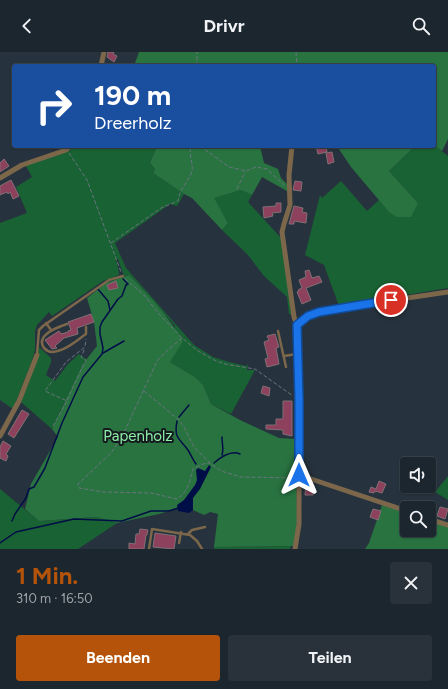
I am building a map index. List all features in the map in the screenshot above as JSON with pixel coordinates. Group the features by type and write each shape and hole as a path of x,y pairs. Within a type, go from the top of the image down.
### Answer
{"street":[{"path":"101,64 104,52"},
{"path":"0,178 22,165 68,148"},
{"path":"292,148 289,185 291,199 283,228 283,236 294,317 297,325 299,400 299,524 295,549"},
{"path":"297,325 308,316 324,310 448,292"},
{"path":"0,436 19,401 36,355"},
{"path":"299,477 400,509"},
{"path":"436,521 448,525"}],"lane":[{"path":"36,355 39,330 46,323 109,280 123,276"},
{"path":"46,323 51,330"},
{"path":"67,324 51,330 42,341 46,350 51,352 67,347 86,334 86,327"},
{"path":"278,331 286,367"},
{"path":"284,356 297,354"},
{"path":"188,534 192,530 205,527"},
{"path":"149,549 152,528 188,534 197,541 202,549"},
{"path":"179,543 181,532"}],"path":[{"path":"196,64 197,52"},
{"path":"296,52 297,64"},
{"path":"68,148 88,180 125,280 144,294 159,314 182,338 198,351 216,361 255,369 299,400"},
{"path":"112,243 161,208 178,201 179,193 184,188 192,173 192,162 189,156 191,148"},
{"path":"203,148 229,167 246,171 256,167 267,169 283,184 289,185"},
{"path":"237,189 246,171"},
{"path":"53,426 67,401 86,360 81,357 85,347 86,334"},
{"path":"182,338 157,361 122,437 111,453 78,484 79,488 103,492 151,494 177,499 186,491 193,469 203,464 210,463"},
{"path":"67,401 45,391 66,362 85,347"},
{"path":"144,390 179,420 194,447 210,463 221,471 241,477 299,477"},
{"path":"203,464 204,457"}],"green space":[{"path":"139,52 448,52 448,139 442,151 436,146 436,64 135,64"},
{"path":"436,147 448,156 448,288 339,306 324,265 305,255 320,195 322,198 341,181 367,211 379,200 389,212 418,203 389,171 413,148 436,148"},
{"path":"65,148 68,148 71,153 70,150 72,148 156,148 150,163 155,169 153,173 184,194 177,206 170,204 115,243 126,268 194,345 213,357 246,366 248,364 247,370 255,370 231,414 211,404 203,385 195,377 170,362 175,326 129,275 124,276 118,259 116,259 119,275 103,281 52,316 49,312 37,325 35,331 35,350 32,361 13,409 0,400 0,223 27,213 16,187 32,177 26,166 14,171"},
{"path":"156,148 260,148 264,163 278,169 281,178 287,184 287,191 262,177 252,195 241,190 214,198 228,223 222,230 192,198 153,173 155,169 150,163"},
{"path":"338,148 413,148 389,171 418,203 411,217 397,217 389,212 351,167"},
{"path":"241,190 252,195 248,202 282,239 292,315 289,314 287,297 264,276 248,255 222,230 228,223 213,198"},
{"name":"Papenholz","path":"129,275 158,306 183,341 170,362 195,377 203,385 211,404 240,420 279,438 296,439 297,522 294,546 214,547 218,514 210,512 204,515 184,506 159,514 117,523 97,517 39,521 25,509 31,484 58,437 52,429 82,365 97,346 94,322 87,298 106,283"},
{"path":"39,347 51,358 46,375 55,381 68,364 79,354 86,359 52,429 21,402 37,357"},
{"path":"448,476 448,500 436,493"},
{"path":"0,489 39,521 98,517 117,523 78,549 0,549"},
{"path":"382,505 400,511 400,537 436,537 436,523 448,527 448,549 365,549 369,543"},
{"path":"291,546 290,549 214,549 214,547"}],"shaded area":[{"path":"209,465 211,467 200,489 193,498 193,510 189,513 178,511 177,505 184,500 195,485 197,480 196,470 198,468 205,471"}],"building":[{"path":"108,52 114,52 113,54 117,56 114,62 107,57"},
{"path":"316,148 326,148 327,152 318,154"},
{"path":"332,152 334,162 328,164 326,153"},
{"path":"4,159 9,166 0,172 0,163"},
{"path":"11,180 19,196 13,199 10,192 8,194 7,192 0,195 0,186"},
{"path":"295,181 302,182 301,191 293,190"},
{"path":"276,203 281,203 281,212 272,213 273,216 264,218 263,207 276,206"},
{"path":"294,206 303,208 302,212 307,213 306,223 294,221 294,224 289,224"},
{"path":"309,270 312,278 319,276 322,282 306,288 311,300 302,304 297,292 302,288 299,280 306,277 305,271"},
{"path":"116,281 118,288 109,290 107,285"},
{"path":"91,314 94,322 77,328 78,334 64,338 55,346 57,348 52,349 45,340 59,331 61,334 71,330 68,322"},
{"path":"275,334 279,347 276,348 279,364 267,367 265,359 268,358 264,342 269,340 267,336"},
{"path":"263,386 270,388 269,396 261,393"},
{"path":"283,401 292,401 292,436 283,434 283,430 266,429 266,425 276,425 276,419 283,419"},
{"path":"22,410 29,414 14,438 8,434"},
{"path":"3,441 11,446 6,454 8,456 6,461 0,458 0,447"},
{"path":"379,481 386,484 382,493 375,491 374,493 369,492 371,487 376,489"},
{"path":"306,482 314,485 313,495 305,495"},
{"path":"440,507 448,509 445,519 437,516"},
{"path":"373,509 381,511 378,520 370,517"},
{"path":"140,529 148,530 144,549 129,549 129,543 135,544 136,534 139,534"},
{"path":"155,533 176,536 174,549 153,547"}],"waterway":[{"path":"12,521 26,498 29,489 34,487 45,468 62,423 83,377 102,354 103,348 100,327 118,299 122,296 126,285 128,284 123,279"},
{"path":"97,288 108,301 110,310"},
{"path":"103,353 124,341"},
{"path":"179,417 189,405"},
{"path":"177,421 176,431 178,437 196,464"},
{"path":"222,437 222,455"},
{"path":"214,463 223,456 233,453 240,454"},
{"path":"0,543 16,532 74,519 122,521 151,511 169,511 178,508"}],"route":[{"path":"299,475 299,377 297,325 308,316 319,312 335,308 391,300"}]}
